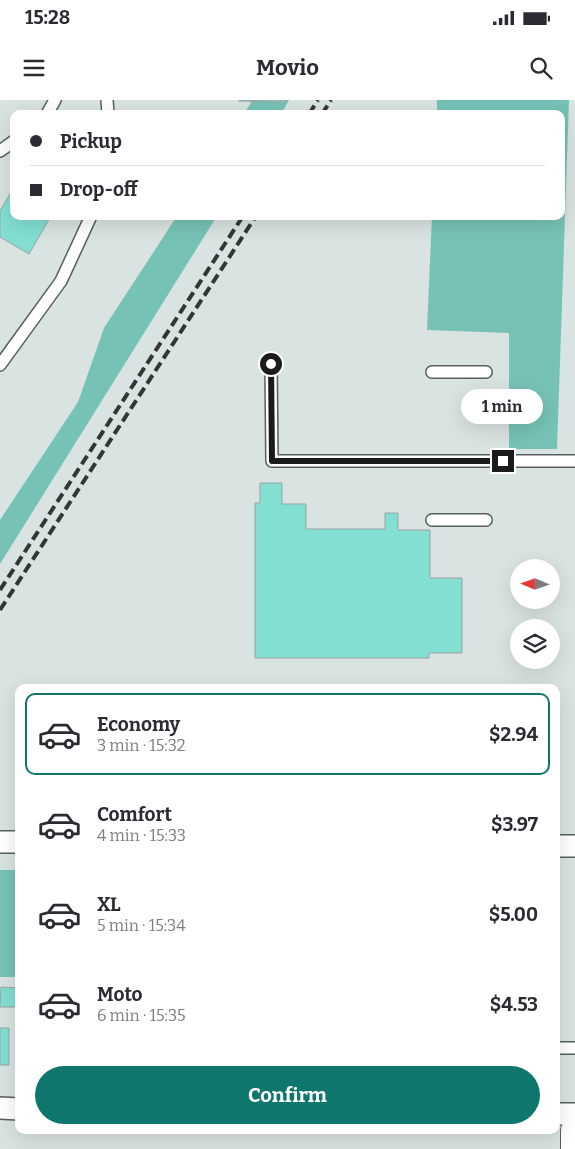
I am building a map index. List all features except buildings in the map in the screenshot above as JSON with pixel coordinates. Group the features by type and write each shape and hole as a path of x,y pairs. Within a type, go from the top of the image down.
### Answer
{"street":[{"path":"0,842 15,842"},
{"path":"560,846 575,846"},
{"path":"0,1108 15,1109"},
{"path":"560,1114 575,1114"},
{"path":"575,1131 575,1149"}],"lane":[{"path":"0,365 61,281 89,220"},
{"path":"271,364 272,461 575,460"},
{"path":"432,372 486,372"},
{"path":"432,520 486,520"},
{"path":"560,1048 575,1048"}],"green space":[{"path":"289,100 283,110 246,110 252,101 286,102"},
{"path":"437,100 569,100 565,216 565,110 437,110"},
{"path":"174,220 215,220 0,564 0,520 78,402 104,328"},
{"path":"432,220 565,220 557,449 509,449 509,333 427,330"},
{"path":"0,870 15,870 15,977 0,977"}],"railway":[{"path":"312,110 318,100"},
{"path":"325,110 331,100"},
{"path":"0,590 240,220"},
{"path":"0,610 253,220"}],"route":[{"path":"271,364 272,461 503,461"}]}
